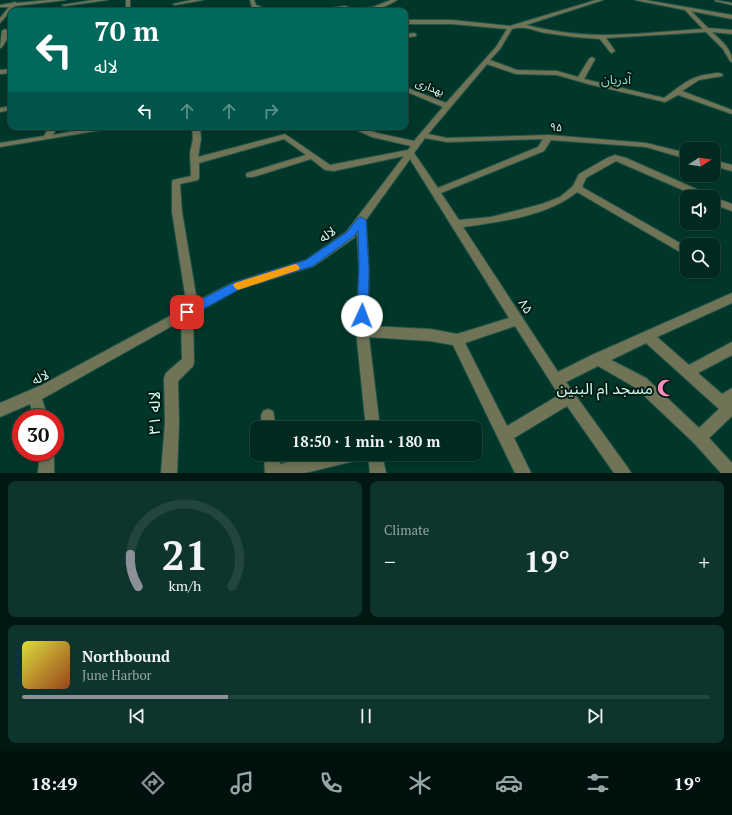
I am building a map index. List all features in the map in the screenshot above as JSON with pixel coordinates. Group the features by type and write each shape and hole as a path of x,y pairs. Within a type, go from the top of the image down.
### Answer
{"street":[{"path":"10,8 18,0"},
{"path":"0,6 13,4 63,4 106,0"},
{"path":"175,2 200,0"},
{"path":"252,0 254,6 260,8"},
{"path":"370,8 395,0"},
{"path":"408,22 452,22 510,28 600,0"},
{"path":"637,0 732,17"},
{"path":"717,0 732,4"},
{"path":"338,8 348,8"},
{"path":"688,10 725,48 732,60"},
{"path":"0,21 8,11"},
{"path":"520,25 544,31 580,36 602,37 708,30 732,32"},
{"name":"لاله","path":"0,410 47,390 236,286 310,263 350,235 423,134 498,48 510,28"},
{"path":"0,46 5,38 5,31"},
{"path":"408,36 414,35"},
{"path":"602,37 612,51"},
{"path":"580,80 592,59"},
{"path":"486,61 516,72 558,73 580,80 666,100 688,81 698,77 720,75"},
{"name":"بهداری","path":"408,90 448,106"},
{"path":"677,92 732,112"},
{"path":"47,138 51,130"},
{"path":"0,145 91,130"},
{"path":"196,130 197,139 194,153 195,161 285,136 328,168 334,168 413,148"},
{"path":"362,130 413,148"},
{"name":"۹۵","path":"423,134 447,140 549,137 646,145 680,154"},
{"path":"436,192 541,149 549,137"},
{"name":"۸۵","path":"413,148 436,192 556,380 623,473"},
{"path":"250,175 312,156"},
{"path":"457,224 490,220 544,207 563,199 577,188 582,176 615,158 623,160 691,190"},
{"name":"لاله ۳۱","path":"169,473 172,423 171,378 188,362 190,311 177,212 176,182 195,178 195,161"},
{"path":"720,165 732,168"},
{"path":"577,188 680,248"},
{"path":"720,203 732,208"},
{"path":"361,220 364,269 362,331 372,421"},
{"path":"556,380 647,336 732,298"},
{"path":"362,331 430,335 457,340 518,320"},
{"path":"647,336 688,372 727,399 729,409 699,438"},
{"path":"457,340 523,473"},
{"path":"688,372 732,348"},
{"path":"598,359 641,383 699,438 731,473"},
{"path":"34,396 38,409"},
{"path":"504,436 569,397"},
{"path":"46,473 47,461"},
{"path":"272,461 273,473 324,461"},
{"path":"377,461 378,473"}],"slow traffic":[{"path":"238,285 295,268"}],"place":[{"name":"مسجد ام البنین","path":"666,388"}],"district":[{"name":"آدریان","path":"616,79"}],"route":[{"path":"187,312 236,286 310,263 350,235 361,220 364,269 362,316"}]}
